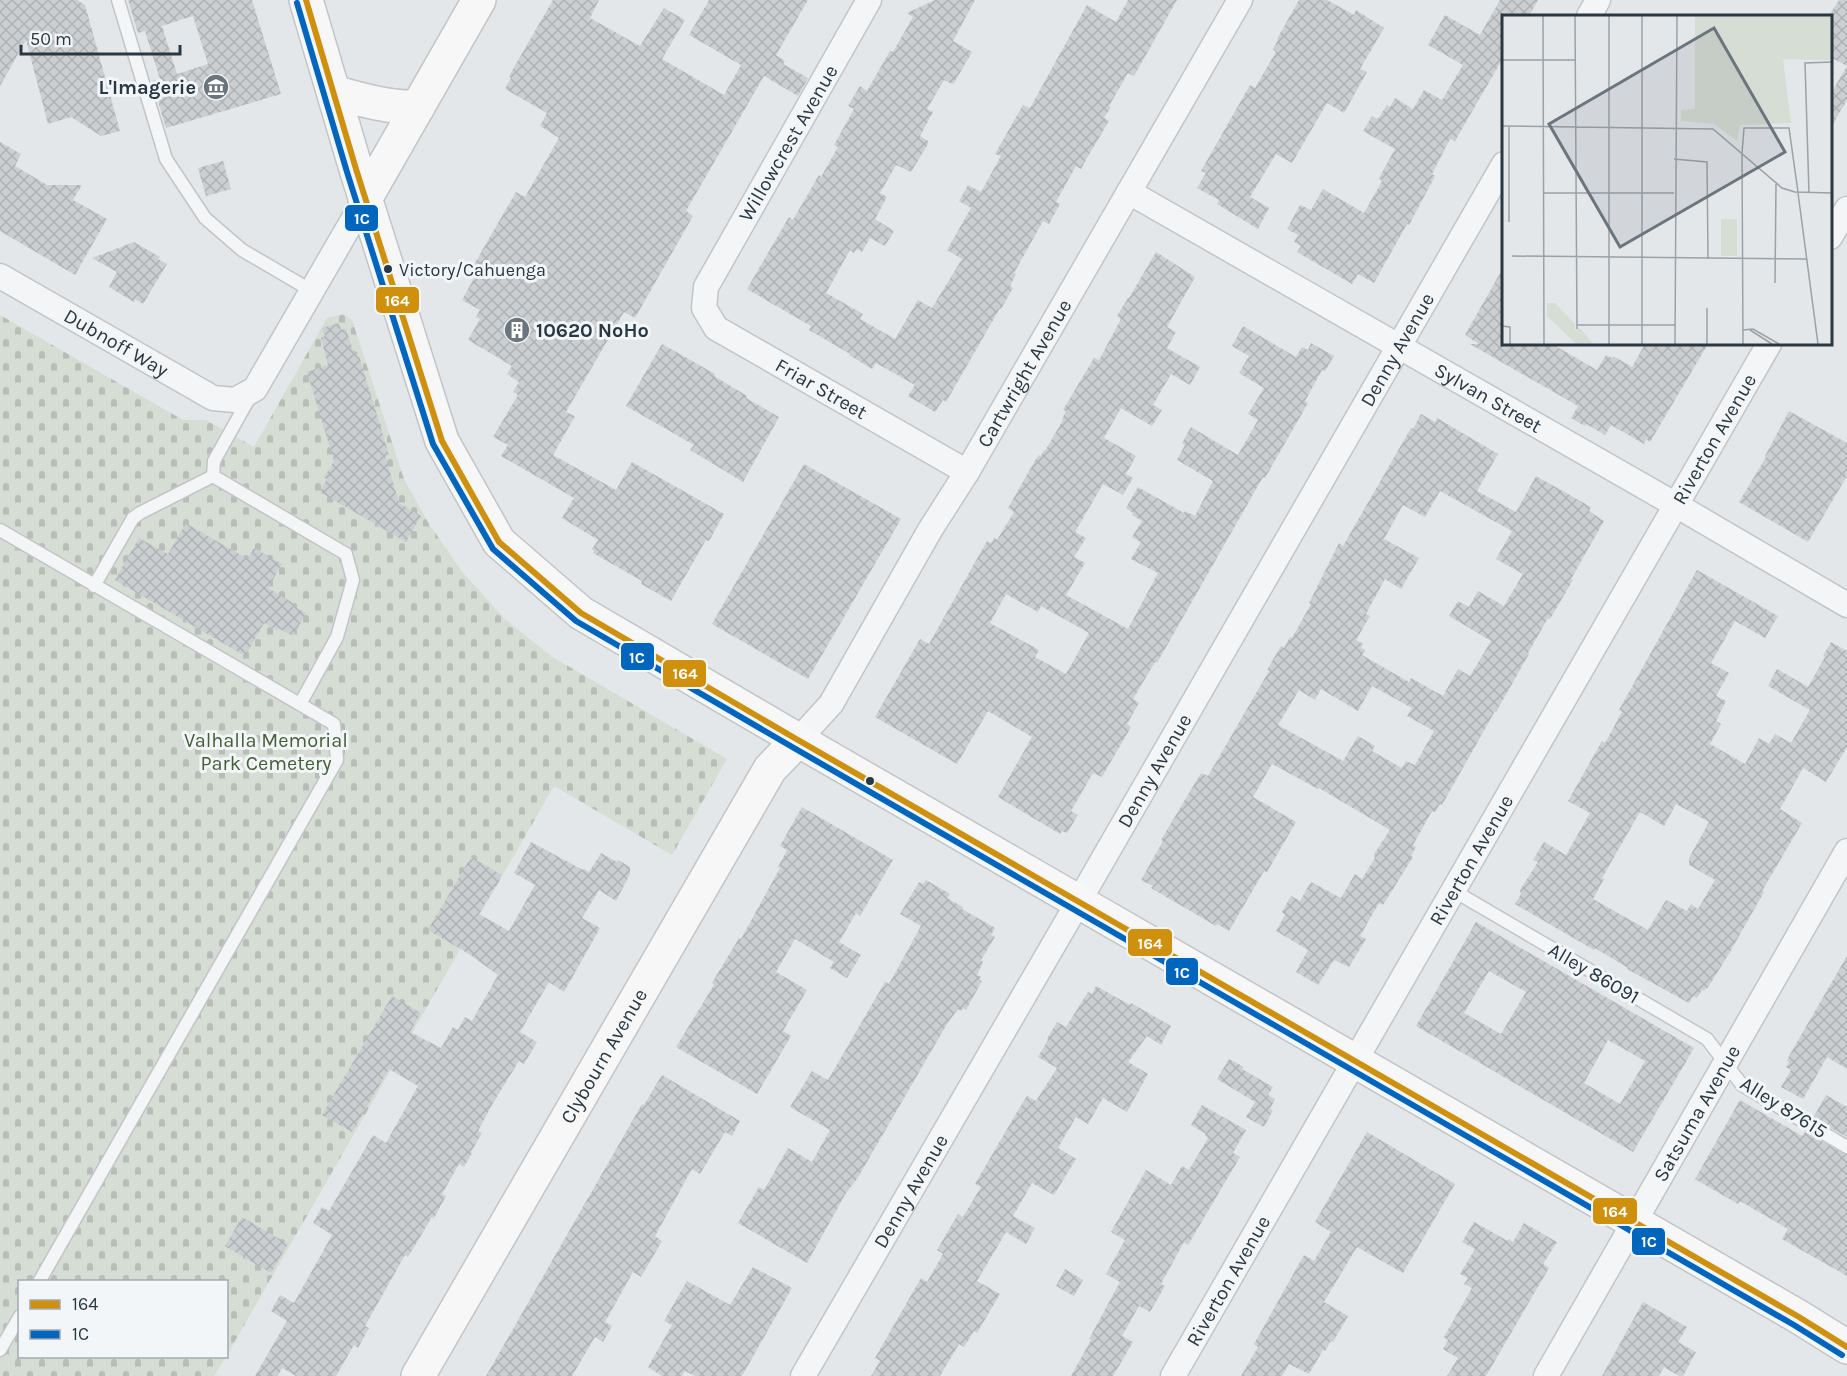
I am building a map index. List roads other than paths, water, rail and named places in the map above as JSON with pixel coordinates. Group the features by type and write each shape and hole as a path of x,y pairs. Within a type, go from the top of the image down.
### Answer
{"main road":[{"path":"306,0 442,441 499,542 581,613 1799,1317 1847,1347"},
{"path":"366,199 478,1"},
{"path":"334,92 368,101 418,107"},
{"name":"Clybourn Avenue","path":"418,1376 770,769 798,740"}],"street":[{"name":"Willowcrest Avenue","path":"706,287 869,0"},
{"name":"Cartwright Avenue","path":"798,740 831,704 930,530 967,472 1240,0"},
{"path":"1589,15 1598,0"},
{"name":"Denny Avenue","path":"803,1376 1080,901 1502,166"},
{"name":"Sylvan Street","path":"1129,192 1847,605"},
{"path":"245,395 337,251 366,199"},
{"path":"1832,234 1847,209"},
{"name":"Dubnoff Way","path":"0,276 213,398 245,395"},
{"name":"Friar Street","path":"706,287 704,308 716,328 967,472"},
{"name":"Riverton Avenue","path":"1173,1376 1768,345"},
{"name":"Satsuma Avenue","path":"1546,1376 1847,851"}],"lane":[{"path":"118,0 166,159 205,218 242,250 312,291"},
{"path":"213,476 214,461 245,395"},
{"path":"94,585 133,518 213,476"},
{"path":"213,476 346,554 353,580 337,637 300,704"},
{"path":"0,530 334,724 337,760 40,1280"},
{"name":"Alley 86091","path":"1454,891 1707,1039 1725,1064"},
{"name":"Alley 87615","path":"1725,1064 1742,1085 1847,1146"},
{"path":"0,1350 18,1319"}],"place":[{"name":"L'Imagerie","path":"216,87"},
{"name":"Victory/Cahuenga","path":"388,269"},
{"name":"10620 NoHo","path":"517,330"}],"park label":[{"name":"Valhalla Memorial Park Cemetery","path":"266,752"}]}
